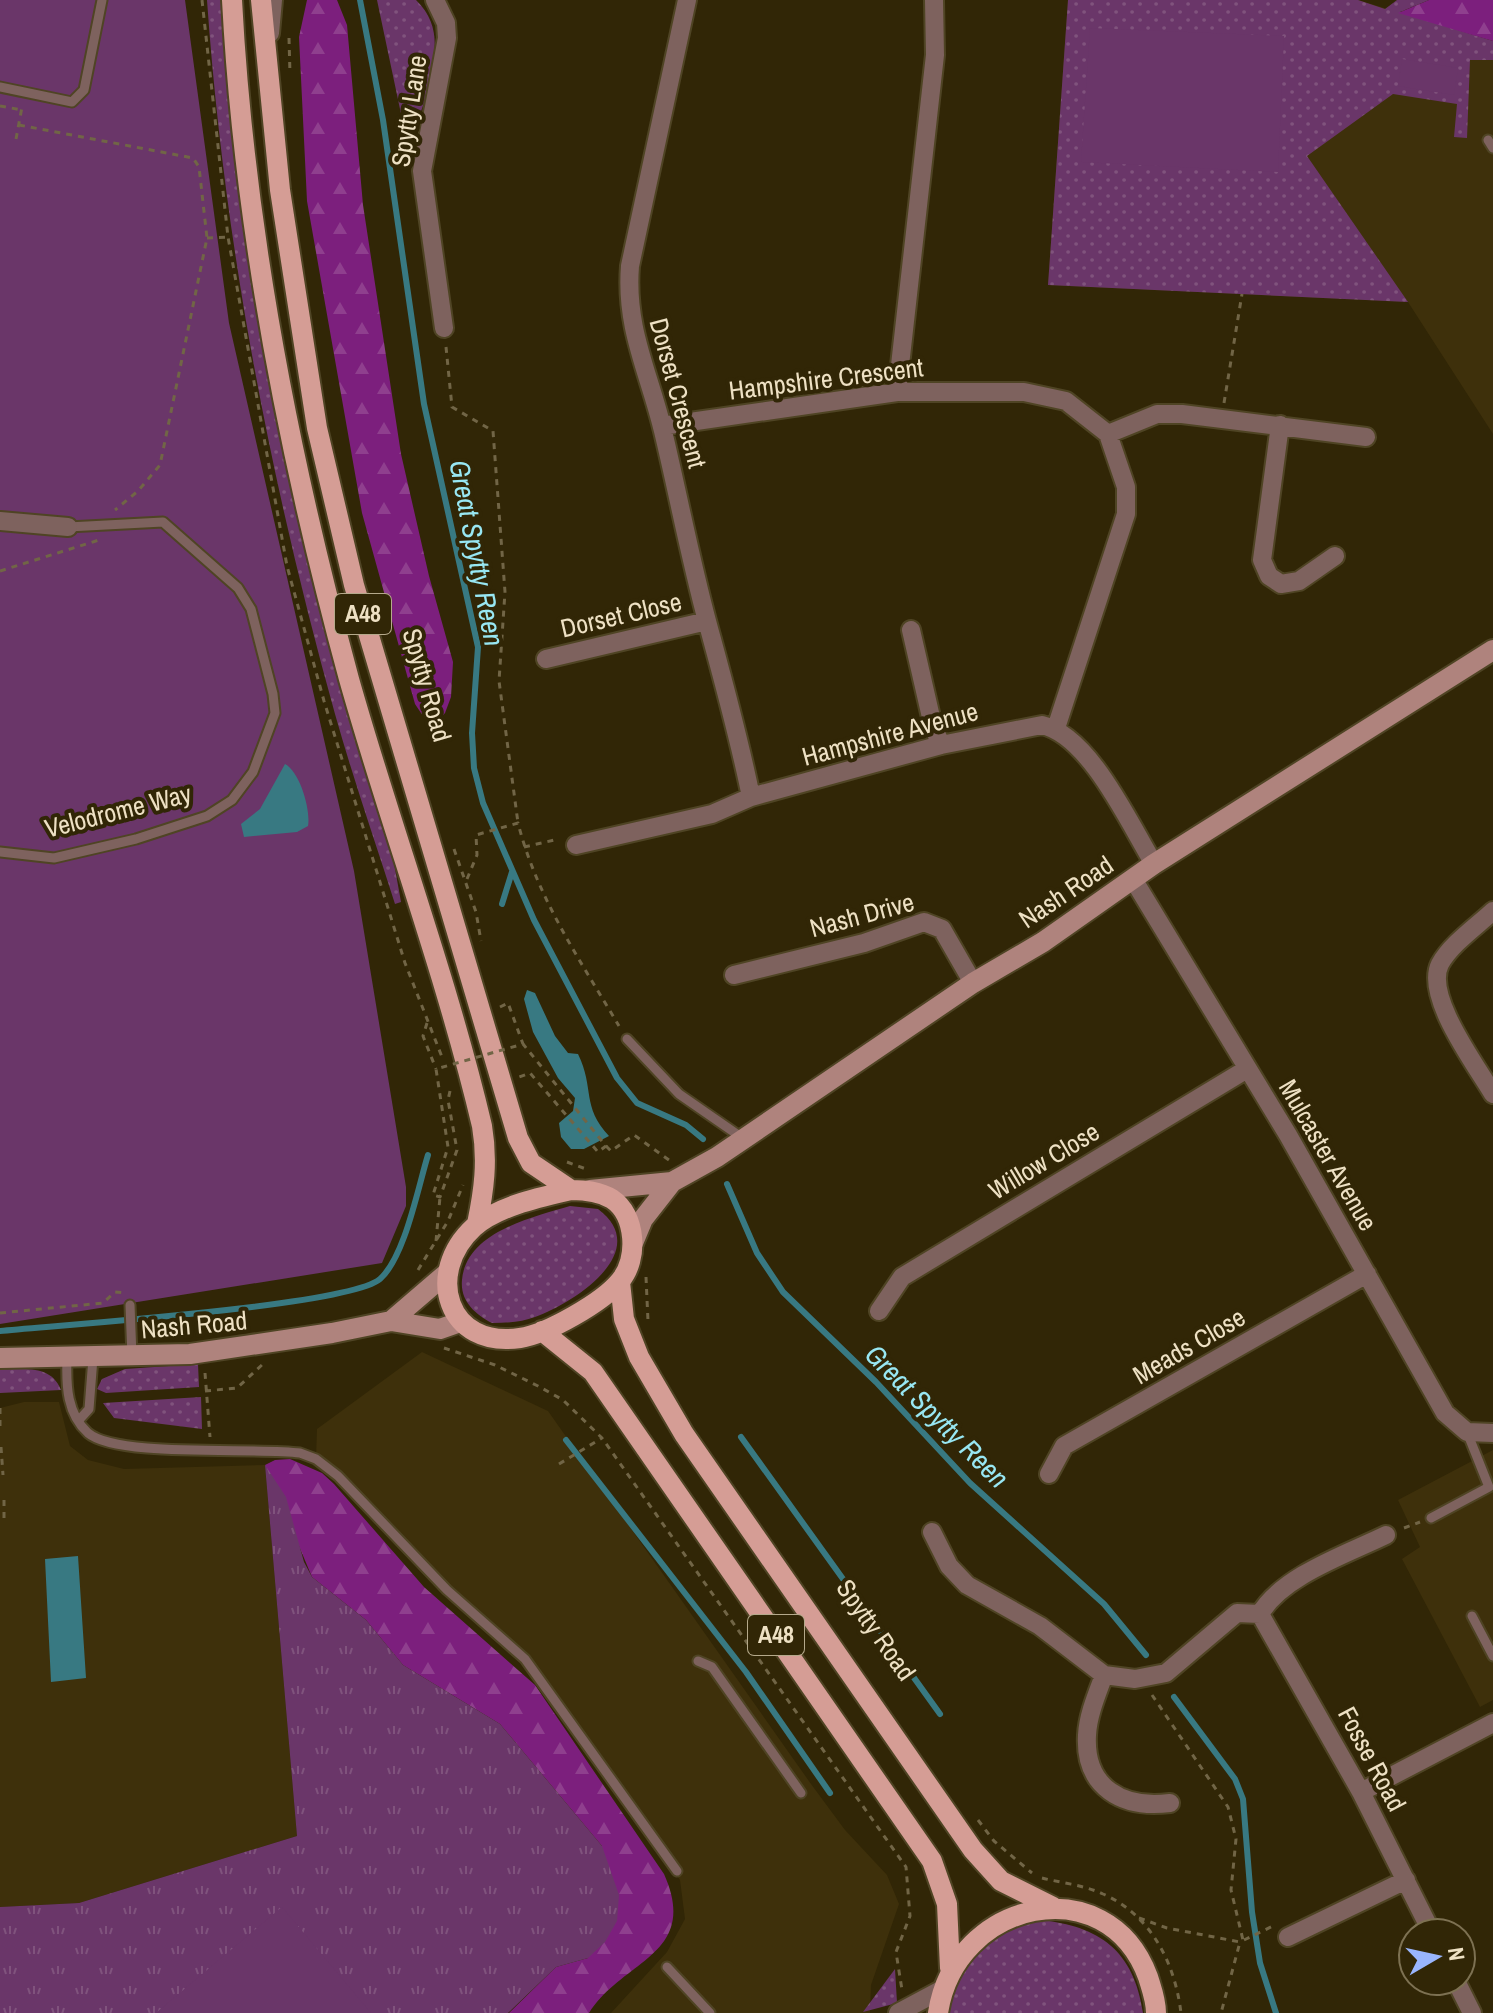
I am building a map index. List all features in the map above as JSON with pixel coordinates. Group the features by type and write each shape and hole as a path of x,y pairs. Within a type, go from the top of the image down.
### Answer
{"main road":[{"name":"A48","path":"232,0 235,60 256,240 288,423 350,681 482,1126 487,1155 486,1180 477,1224"},
{"name":"Spytty Road","path":"261,0 293,291 317,428 354,585 518,1138 531,1163 586,1184"},
{"name":"A48","path":"447,1273 453,1253 477,1224 511,1208 586,1184 615,1201 626,1213 633,1243 630,1265 620,1282"},
{"path":"447,1273 449,1299 460,1322 482,1336 503,1339 523,1338 542,1331 596,1301 620,1282"},
{"name":"Spytty Road","path":"620,1282 624,1319 639,1357 684,1434 973,1850 1001,1881 1053,1907"},
{"name":"A48","path":"542,1331 571,1350 593,1372 915,1835 942,1881 950,1929 950,1968"},
{"name":"A48","path":"938,2013 941,1990 950,1968 968,1943 993,1924 1053,1907 1086,1915 1114,1931 1140,1957 1156,2001 1156,2013"}],"street":[{"path":"266,67 273,0"},
{"name":"Spytty Lane","path":"435,0 446,23 447,38 422,171 444,328"},
{"name":"Dorset Crescent","path":"687,0 630,266 628,295 634,339 662,426 707,621 726,680 751,797"},
{"path":"897,392 935,55 934,0"},
{"name":"Hampshire Crescent","path":"662,426 897,392 1024,392 1066,401 1108,434"},
{"path":"1154,864 1082,751 1056,728 1126,514 1126,487 1108,434 1157,414 1222,418 1366,437"},
{"path":"1280,425 1262,560 1269,576 1281,584 1299,581 1335,556"},
{"name":"Velodrome Way","path":"0,521 68,527"},
{"name":"Dorset Close","path":"546,659 707,621"},
{"path":"911,630 933,726 941,745"},
{"name":"Nash Road","path":"633,1243 643,1219 680,1178 973,983 1043,942 1154,864 1493,650"},
{"name":"Hampshire Avenue","path":"576,845 712,814 751,797 941,745 1020,727 1042,725 1056,728"},
{"name":"Mulcaster Avenue","path":"1133,879 1367,1274 1445,1413 1467,1432"},
{"path":"1493,911 1447,956 1436,977 1441,1003 1493,1094"},
{"name":"Nash Drive","path":"734,975 864,943 924,922 942,929 973,983"},
{"name":"Willow Close","path":"879,1311 902,1277 1247,1069"},
{"name":"Nash Road","path":"586,1184 680,1178"},
{"path":"391,1321 447,1273"},
{"name":"Meads Close","path":"1049,1474 1064,1446 1367,1274"},
{"name":"Nash Road","path":"0,1358 132,1357 261,1345 391,1321 440,1329 460,1322"},
{"path":"1467,1432 1493,1433"},
{"path":"932,1532 949,1566 967,1585 1040,1626 1104,1675 1143,1678 1172,1670 1237,1613 1260,1614 1268,1599 1283,1586 1386,1535"},
{"name":"Fosse Road","path":"1260,1614 1361,1792 1424,1917"},
{"path":"1104,1675 1088,1729 1087,1747 1093,1769 1105,1787 1122,1800 1141,1806 1170,1803"},
{"path":"1361,1792 1493,1723"},
{"path":"1288,1937 1406,1880"},
{"path":"900,2006 941,1990"}],"lane":[{"path":"0,87 72,102 84,90 102,0"},
{"name":"Velodrome Way","path":"0,852 31,858 77,854 207,816 232,800 243,787 273,723 273,694 251,609 238,588 163,522 68,527"},
{"path":"627,1039 679,1094 741,1137"},
{"path":"130,1305 132,1357"},
{"path":"79,1420 89,1409 93,1358"},
{"path":"67,1359 70,1411 86,1431 98,1439 126,1446 285,1451 316,1459 338,1476 447,1590 525,1659 677,1871"},
{"path":"1431,1518 1491,1486 1467,1432"},
{"path":"1472,1616 1493,1656"},
{"path":"698,1661 712,1667 801,1793"},
{"path":"667,1967 710,2013"}],"path":[{"path":"289,35 290,82"},
{"path":"0,106 22,110 16,139"},
{"path":"0,571 100,542 97,525 160,465 207,238 199,167 193,158 19,125"},
{"path":"207,238 228,237"},
{"path":"1222,418 1242,294"},
{"path":"444,328 452,407 493,431 505,592 499,681 524,847 551,911 627,1039"},
{"path":"466,880 477,855 476,835 518,823"},
{"path":"450,836 466,880 482,949"},
{"path":"524,847 571,837 576,845"},
{"path":"497,1008 508,1003 523,1044 611,1151 634,1135 680,1178"},
{"path":"428,1021 423,1036 436,1069 448,1147 433,1195 440,1197"},
{"path":"505,1035 510,1049"},
{"path":"436,1069 523,1044"},
{"path":"522,1089 519,1077 530,1073 598,1152 606,1146"},
{"path":"436,1241 440,1197 457,1150 448,1100 450,1091"},
{"path":"562,1160 586,1184"},
{"path":"646,1273 645,1298 651,1334"},
{"path":"0,1313 103,1303 118,1291 127,1295 130,1305"},
{"path":"446,1349 495,1365 563,1400 602,1438 902,1860 910,1883 910,1916 896,1952 900,2006"},
{"name":"Nash Road","path":"205,1391 237,1388 264,1362"},
{"path":"205,1370 209,1433"},
{"path":"0,1408 0,1427"},
{"path":"559,1464 602,1438"},
{"path":"1,1447 3,1475"},
{"path":"4,1500 4,1524"},
{"path":"1386,1535 1431,1518"},
{"path":"1143,1678 1228,1807 1236,1839 1231,1890 1243,1940 1221,2013"},
{"path":"972,1812 994,1841 1037,1876 1104,1894 1135,1917 1160,1945 1171,1967 1181,2013"},
{"path":"1135,1917 1167,1928 1243,1940 1268,1929"}],"shaded area":[{"path":"1068,0 1358,0 1493,41 1493,434 1408,302 1048,285"},
{"path":"422,1352 548,1411 811,1784 845,1830 887,1875 899,1904 871,1985 870,2013 611,2013 667,1952 685,1919 680,1880 525,1659 316,1459 317,1429"},
{"path":"24,1402 59,1402 70,1446 88,1460 124,1469 265,1465 297,1836 79,1903 0,1907 0,1408"},
{"path":"1493,1450 1493,1700 1480,1707 1402,1559 1420,1547 1398,1500"}],"green space":[{"path":"0,0 185,0 229,323 354,871 406,1187 406,1206 382,1263 0,1324"},
{"path":"207,0 222,0 227,57 349,711 394,863 401,902 395,904 335,714 270,450 225,181"},
{"path":"307,0 337,0 347,25 363,205 401,454 429,576 453,662 451,697 445,713 437,722 427,722 415,704 362,513 307,201 299,37"},
{"path":"377,0 416,0 426,12 434,36 435,49 424,103 420,114 404,128"},
{"path":"1068,0 1358,0 1385,9 1397,0 1429,0 1400,12 1493,41 1493,60 1470,60 1467,138 1454,137 1457,104 1393,94 1307,156 1408,302 1048,285"},
{"path":"1429,0 1493,0 1493,41 1398,13"},
{"path":"1090,28 1284,36 1278,172 1081,162"},
{"path":"1402,59 1458,68 1454,95 1398,86"},
{"path":"570,1206 598,1209 613,1225 617,1242 613,1258 602,1274 569,1300 530,1319 492,1323 475,1311 463,1294 462,1280 466,1263 475,1250 504,1229"},
{"path":"198,1364 199,1387 106,1393 97,1389 102,1379 125,1369"},
{"path":"0,1369 44,1372 61,1390 0,1393"},
{"path":"201,1397 202,1429 114,1418 103,1403"},
{"path":"290,1459 322,1473 334,1484 424,1587 535,1685 664,1874 673,1901 672,1922 665,1939 653,1954 603,1995 589,2013 509,2013 556,1967 588,1958 602,1846 500,1724 403,1665 366,1620 312,1577 265,1465 275,1460"},
{"path":"265,1465 286,1497 304,1562 312,1577 366,1620 403,1665 500,1724 602,1846 619,1895 617,1921 605,1942 588,1958 556,1967 508,2013 0,2013 0,1907 79,1903 297,1836"},
{"path":"282,1907 371,2013 156,2013"},
{"path":"1040,1920 1080,1928 1111,1946 1132,1973 1143,2013 949,2013 957,1976 976,1950 1005,1931"},
{"path":"895,1969 897,2003 863,2012"}],"water":[{"path":"285,764 295,775 303,792 308,826 297,832 244,837 241,824 260,809"},
{"path":"527,990 535,993 555,1036 568,1053 578,1054 591,1106 609,1136 584,1149 571,1149 561,1137 559,1123 573,1111 575,1098 558,1078 533,1032 524,999"},
{"path":"78,1556 86,1678 51,1682 45,1559"}],"waterway":[{"name":"Great Spytty Reen","path":"360,0 383,120 424,404 478,647 472,733 474,768 483,803 534,920 617,1078 637,1103 686,1125 703,1139"},
{"path":"502,904 512,872"},
{"path":"0,1331 262,1306 357,1289 380,1279 397,1255 428,1155"},
{"name":"Great Spytty Reen","path":"727,1184 757,1253 783,1292 876,1382 970,1483 1104,1604 1146,1655"},
{"path":"741,1437 940,1714"},
{"path":"566,1440 746,1672 830,1793"},
{"name":"Great Spytty Reen","path":"1174,1697 1235,1779 1243,1799 1252,1912 1260,1963 1276,2013"}]}
